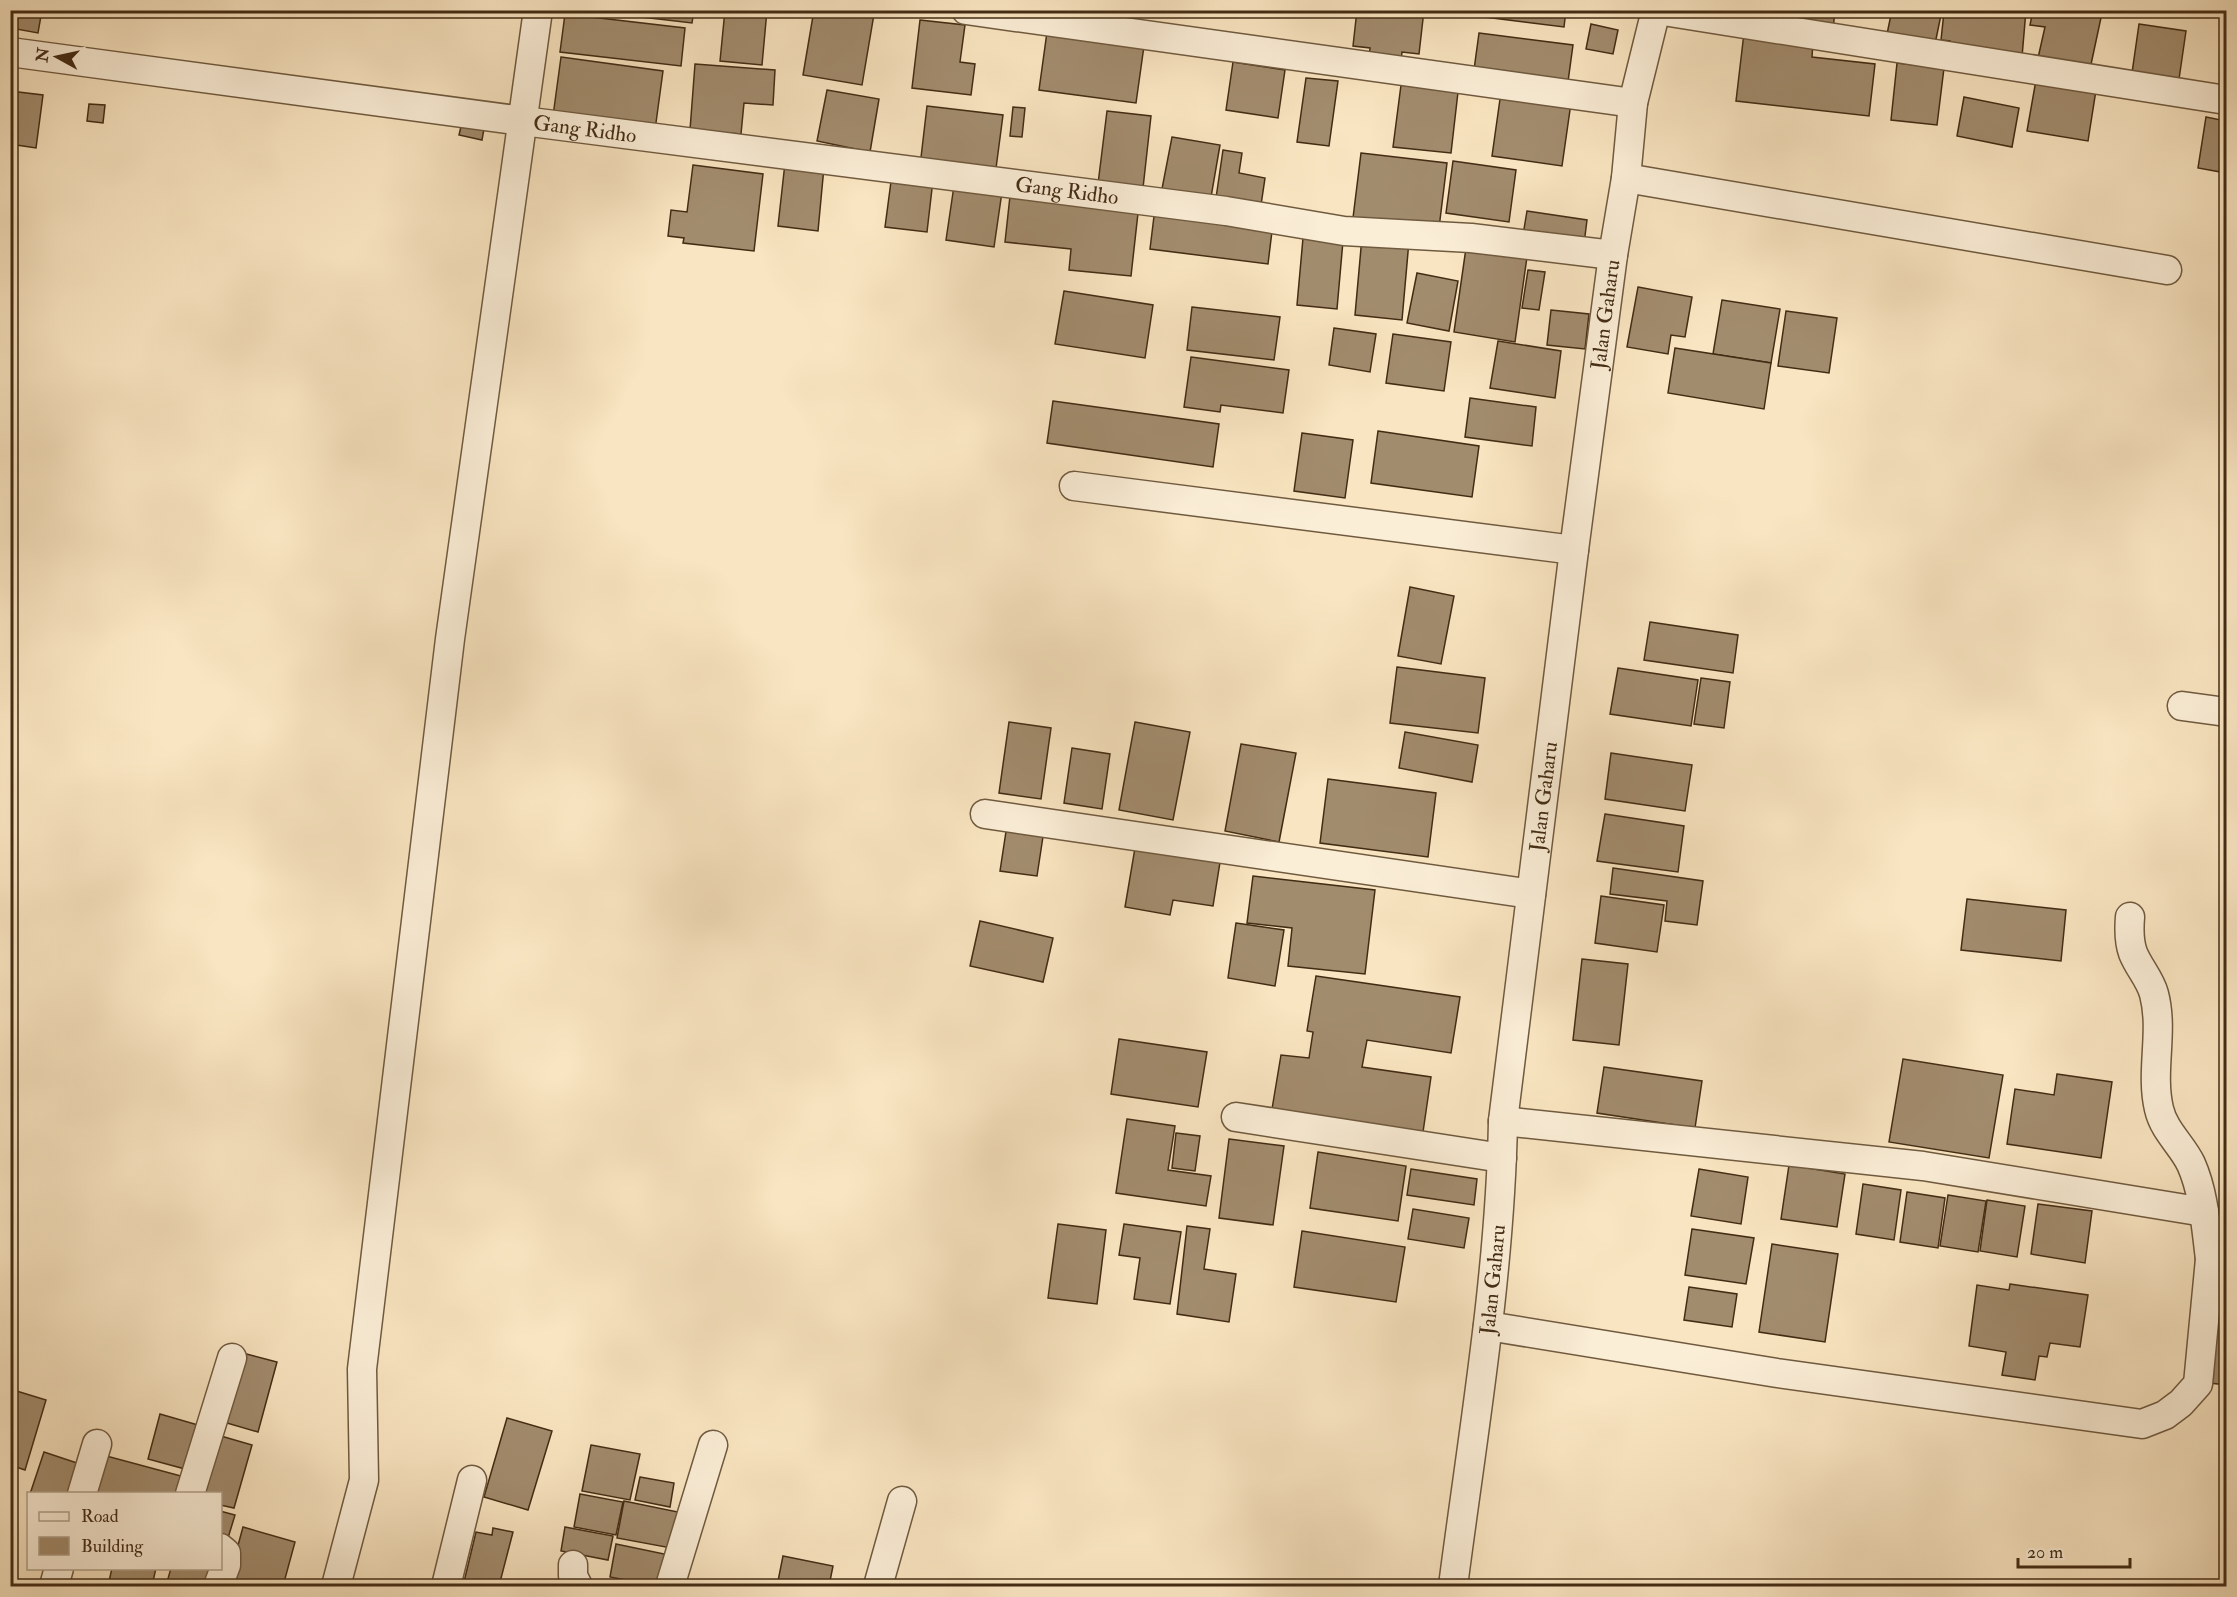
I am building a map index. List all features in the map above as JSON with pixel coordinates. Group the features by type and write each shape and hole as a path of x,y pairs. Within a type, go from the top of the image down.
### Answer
{"street":[{"path":"336,1587 364,1480 362,1369 450,639 538,10"},
{"path":"966,10 1633,103"},
{"path":"1656,10 2226,100"},
{"name":"Jalan Gaharu","path":"1453,1587 1488,1326 1503,1121 1574,549 1613,255 1626,178 1633,103 1656,10"},
{"name":"Gang Ridho","path":"10,52 523,121 1226,211 1344,231 1471,238 1613,255"},
{"path":"1626,178 2167,270"},
{"path":"1074,486 1574,549"},
{"path":"2182,706 2226,712"},
{"path":"985,814 1531,894"},
{"path":"1488,1326 1777,1374 2142,1424 2165,1415 2181,1403 2199,1384 2218,1260 2190,1164 2164,1123 2159,1109 2156,1092 2158,1016 2154,992 2133,952 2129,932 2130,917"},
{"path":"1236,1117 1502,1158"},
{"path":"1503,1121 1923,1166 2204,1212"},
{"path":"191,1492 232,1358"},
{"path":"83,1492 97,1444"},
{"path":"670,1587 713,1445"},
{"path":"446,1587 472,1480"},
{"path":"878,1587 902,1501"},
{"path":"218,1587 226,1565 226,1553 222,1550"},
{"path":"54,1587 59,1570"}],"building":[{"path":"19,10 42,10 38,33 16,29"},
{"path":"633,10 694,10 692,23 633,16"},
{"path":"725,10 767,10 762,65 720,61"},
{"path":"814,10 852,10 874,14 862,85 803,75"},
{"path":"1357,10 1424,10 1419,54 1402,52 1401,61 1369,58 1370,48 1353,46"},
{"path":"1486,10 1566,10 1564,27 1485,17"},
{"path":"1780,10 1835,10 1833,30 1779,24"},
{"path":"1892,10 1942,10 1935,44 1887,34"},
{"path":"1953,10 2026,10 2022,57 1949,50 1950,41 1941,40 1944,12 1953,12"},
{"path":"2033,10 2089,10 2102,13 2090,69 2038,58 2045,27 2030,25"},
{"path":"565,14 685,28 681,66 560,52"},
{"path":"920,20 965,25 960,62 975,64 971,95 912,88"},
{"path":"1591,24 1618,30 1613,54 1586,49"},
{"path":"2139,24 2186,31 2178,86 2131,80"},
{"path":"1047,32 1144,46 1136,103 1039,90"},
{"path":"1479,33 1573,45 1567,89 1473,77"},
{"path":"1744,33 1813,41 1812,57 1875,64 1869,116 1736,101"},
{"path":"561,57 663,71 655,130 553,116"},
{"path":"1233,62 1285,70 1278,118 1226,110"},
{"path":"1897,63 1944,68 1937,125 1891,120"},
{"path":"695,64 775,70 773,105 744,103 741,134 690,130"},
{"path":"1306,78 1338,81 1329,146 1297,142"},
{"path":"2036,80 2096,90 2088,141 2027,131"},
{"path":"1401,85 1458,92 1451,153 1393,147"},
{"path":"827,90 879,99 870,152 817,141"},
{"path":"10,91 43,95 36,148 10,144"},
{"path":"1501,92 1571,103 1562,166 1492,156"},
{"path":"1964,97 2019,108 2012,147 1957,136"},
{"path":"89,104 105,105 103,123 87,121"},
{"path":"927,106 1003,115 995,176 920,166"},
{"path":"1013,107 1025,108 1022,137 1010,136"},
{"path":"1107,111 1151,116 1142,197 1097,192"},
{"path":"2206,117 2226,121 2226,173 2198,168"},
{"path":"463,118 485,123 482,140 459,135"},
{"path":"1172,137 1220,145 1210,203 1161,194"},
{"path":"1223,150 1242,153 1239,173 1265,178 1261,205 1216,198"},
{"path":"1361,153 1447,163 1438,236 1352,226"},
{"path":"1453,161 1516,170 1509,222 1446,213"},
{"path":"785,163 824,167 818,231 778,226"},
{"path":"693,165 763,174 754,251 683,243 684,238 668,236 671,210 687,212"},
{"path":"892,174 933,180 927,232 885,227"},
{"path":"955,179 1003,185 994,247 946,240"},
{"path":"1011,187 1138,213 1131,276 1069,270 1071,249 1005,242"},
{"path":"1155,208 1273,223 1268,264 1150,249"},
{"path":"1527,211 1587,220 1584,244 1523,235"},
{"path":"1362,237 1409,241 1402,320 1355,315"},
{"path":"1303,238 1343,241 1337,309 1297,305"},
{"path":"1466,248 1527,257 1515,342 1454,332"},
{"path":"1528,270 1545,272 1539,310 1522,308"},
{"path":"1417,273 1458,281 1449,331 1407,323"},
{"path":"1638,287 1692,297 1685,337 1671,335 1668,354 1627,347"},
{"path":"1064,291 1153,305 1145,358 1055,344"},
{"path":"1722,300 1780,309 1771,363 1713,354"},
{"path":"1192,307 1280,317 1274,360 1187,350"},
{"path":"1551,310 1589,314 1585,349 1547,345"},
{"path":"1786,311 1837,318 1829,373 1778,366"},
{"path":"1334,328 1376,334 1370,372 1329,365"},
{"path":"1393,334 1451,342 1444,391 1386,383"},
{"path":"1498,341 1561,351 1555,398 1490,388"},
{"path":"1675,348 1771,363 1764,409 1668,393"},
{"path":"1191,357 1289,370 1283,413 1221,405 1220,412 1184,407"},
{"path":"1470,398 1536,407 1532,446 1465,437"},
{"path":"1053,401 1219,424 1213,467 1047,443"},
{"path":"1378,431 1479,446 1472,497 1371,483"},
{"path":"1302,433 1353,440 1345,498 1294,491"},
{"path":"1410,587 1454,596 1441,664 1398,656"},
{"path":"1650,622 1738,635 1733,673 1644,660"},
{"path":"1397,667 1485,678 1478,733 1390,723"},
{"path":"1618,668 1698,680 1691,726 1610,714"},
{"path":"1701,678 1730,682 1724,728 1694,724"},
{"path":"1009,722 1051,728 1041,799 999,793"},
{"path":"1135,722 1190,732 1173,820 1119,810"},
{"path":"1405,732 1478,745 1472,782 1399,768"},
{"path":"1241,744 1296,753 1279,842 1225,831"},
{"path":"1072,748 1110,754 1102,809 1064,803"},
{"path":"1611,753 1692,765 1685,811 1605,799"},
{"path":"1328,779 1436,793 1428,857 1320,843"},
{"path":"1605,814 1684,826 1678,872 1597,861"},
{"path":"1007,825 1044,830 1037,876 1000,871"},
{"path":"1136,842 1221,856 1213,906 1173,900 1170,915 1125,907"},
{"path":"1613,868 1703,881 1697,925 1665,921 1667,901 1610,894"},
{"path":"1253,876 1375,890 1365,974 1288,966 1292,928 1247,923"},
{"path":"1601,896 1664,905 1657,952 1595,943"},
{"path":"1967,899 2066,910 2061,961 1961,950"},
{"path":"980,921 1053,938 1043,982 970,966"},
{"path":"1236,923 1284,930 1275,986 1228,978"},
{"path":"1582,959 1628,964 1619,1045 1573,1040"},
{"path":"1316,976 1460,997 1451,1053 1367,1040 1362,1067 1431,1077 1423,1132 1272,1109 1281,1055 1309,1058 1313,1032 1307,1031"},
{"path":"1119,1039 1207,1052 1198,1107 1111,1094"},
{"path":"1903,1059 2003,1075 1989,1158 1889,1142"},
{"path":"1604,1067 1702,1081 1695,1128 1597,1113"},
{"path":"2057,1074 2112,1082 2101,1158 2007,1144 2015,1089 2054,1095"},
{"path":"1127,1119 1175,1126 1168,1170 1211,1176 1206,1206 1116,1193"},
{"path":"1176,1133 1200,1136 1195,1171 1172,1168"},
{"path":"1229,1139 1284,1146 1273,1225 1219,1218"},
{"path":"1318,1152 1406,1166 1398,1221 1310,1208"},
{"path":"1789,1165 1845,1174 1837,1227 1781,1219"},
{"path":"1411,1169 1477,1179 1474,1205 1407,1195"},
{"path":"1699,1169 1748,1177 1741,1224 1691,1216"},
{"path":"1863,1184 1901,1190 1894,1240 1856,1234"},
{"path":"1907,1192 1945,1198 1938,1248 1900,1242"},
{"path":"1948,1195 1986,1201 1978,1252 1940,1246"},
{"path":"1987,1200 2025,1206 2017,1257 1980,1251"},
{"path":"2038,1204 2092,1211 2085,1263 2031,1254"},
{"path":"1413,1209 1469,1218 1464,1248 1408,1239"},
{"path":"1058,1224 1106,1230 1097,1304 1048,1298"},
{"path":"1124,1224 1181,1232 1170,1304 1134,1299 1140,1258 1119,1255"},
{"path":"1187,1226 1210,1229 1204,1269 1236,1274 1229,1322 1177,1314"},
{"path":"1692,1229 1754,1238 1746,1284 1685,1275"},
{"path":"1302,1231 1405,1247 1396,1302 1294,1287"},
{"path":"1772,1244 1838,1254 1825,1342 1759,1332"},
{"path":"2010,1284 2088,1295 2080,1347 2050,1343 2047,1357 2039,1356 2035,1380 2002,1375 2006,1352 1969,1346 1977,1285 2009,1290"},
{"path":"1689,1287 1737,1294 1732,1327 1684,1320"},
{"path":"2218,1322 2226,1323 2226,1385 2210,1383"},
{"path":"239,1352 277,1362 258,1432 220,1421"},
{"path":"10,1389 46,1400 25,1470 10,1465"},
{"path":"160,1414 198,1425 185,1469 148,1459"},
{"path":"507,1418 552,1431 528,1510 484,1497"},
{"path":"214,1434 252,1445 234,1508 222,1505 222,1492 198,1492"},
{"path":"591,1445 640,1454 630,1500 582,1491"},
{"path":"44,1452 83,1465 75,1492 31,1492"},
{"path":"99,1454 181,1476 177,1492 89,1492"},
{"path":"640,1477 674,1483 670,1507 635,1500"},
{"path":"580,1494 623,1502 616,1535 574,1527"},
{"path":"624,1501 678,1512 671,1548 617,1538"},
{"path":"222,1512 235,1515 228,1538 222,1536"},
{"path":"243,1527 295,1542 283,1586 227,1586"},
{"path":"565,1527 613,1536 608,1560 561,1551"},
{"path":"493,1528 513,1532 499,1586 463,1586 476,1532 492,1535"},
{"path":"616,1544 669,1555 657,1586 610,1577"},
{"path":"783,1556 833,1566 829,1586 777,1586"},
{"path":"112,1570 156,1570 152,1586 108,1586"},
{"path":"170,1570 211,1570 207,1586 166,1586"}]}
